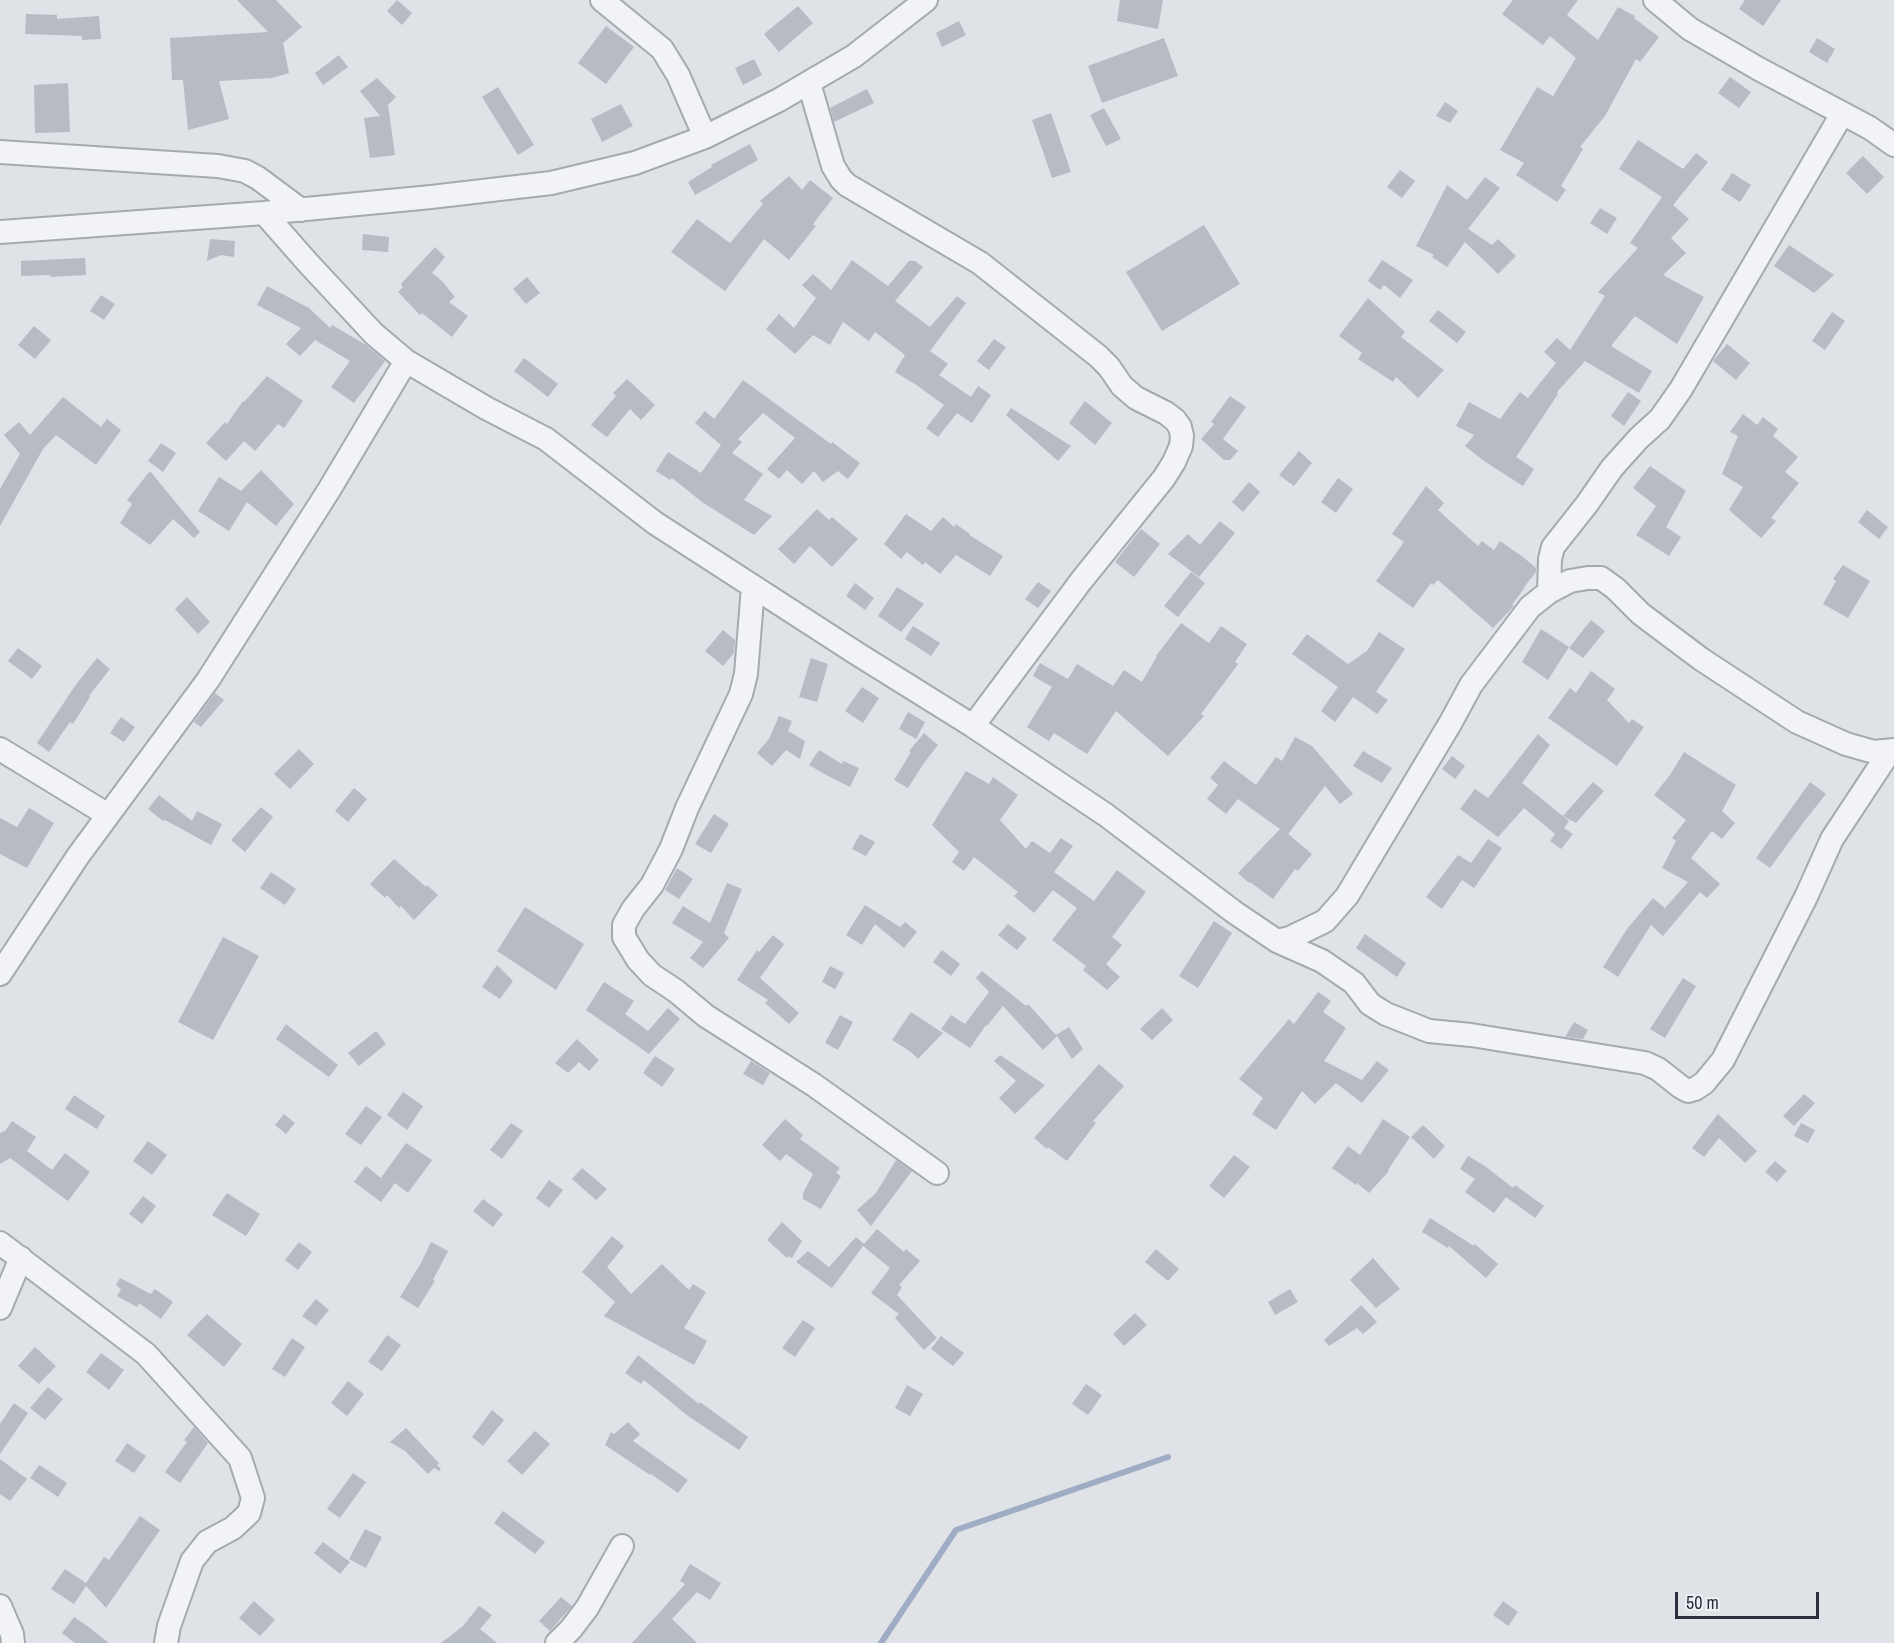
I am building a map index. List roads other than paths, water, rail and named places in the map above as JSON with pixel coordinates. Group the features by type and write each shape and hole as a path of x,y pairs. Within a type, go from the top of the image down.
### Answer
{"street":[{"path":"602,0 662,49 678,75 705,136"},
{"path":"0,232 301,210 551,183 635,163 705,136 779,100 854,56 926,0"},
{"path":"1664,1 1690,29 1870,128 1894,144"},
{"path":"809,83 833,166 847,185 980,263 1098,356 1122,386 1136,398 1166,413 1180,427 1181,446 1164,478 1081,581 973,726"},
{"path":"1549,592 1550,559 1553,547 1612,468 1660,419 1681,389 1842,114"},
{"path":"0,152 218,166 245,171 301,210"},
{"path":"264,213 374,334 406,361 486,408 546,439 656,523 973,726 1106,815 1234,912 1277,941 1322,961 1354,983 1370,1004 1386,1014 1429,1031 1471,1035 1645,1063 1658,1069 1681,1088 1688,1091 1695,1089 1723,1060 1806,897 1832,839 1892,750"},
{"path":"2,967 78,856 208,680 329,490 406,361"},
{"path":"1277,941 1290,938 1325,921 1347,896 1471,685 1530,607 1549,592 1570,581 1601,578 1616,589 1641,614 1701,659 1797,722 1845,744 1874,752 1892,750"},
{"path":"753,587 746,674 741,694 687,808 671,849 652,885 633,909 624,925 624,937 638,960 652,975 706,1016 814,1085 937,1173"},
{"path":"0,749 108,815"},
{"path":"0,1243 146,1354 240,1458 253,1498 249,1513 233,1528 207,1542 192,1561 169,1626 166,1643"},
{"path":"0,1308 21,1258"},
{"path":"557,1643 587,1608 622,1546"},
{"path":"0,1606 12,1634 13,1643"}],"waterway":[{"path":"881,1643 956,1530 1168,1457"}]}
